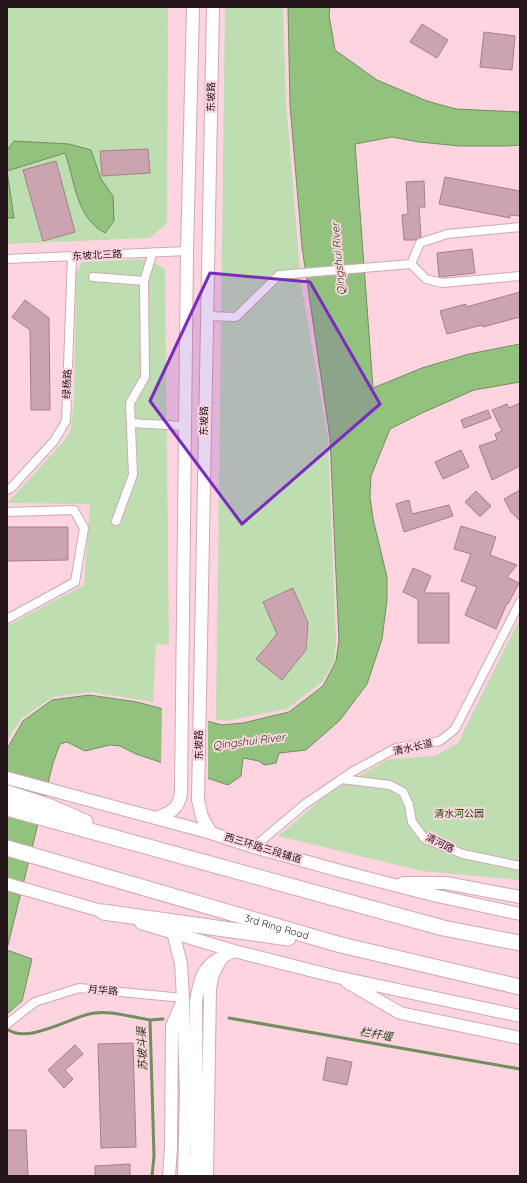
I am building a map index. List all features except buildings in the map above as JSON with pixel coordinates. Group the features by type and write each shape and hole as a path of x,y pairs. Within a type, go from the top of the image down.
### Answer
{"highway":[{"path":"7,793 48,813 132,842 443,928 520,943"},
{"path":"7,808 48,813"},
{"name":"3rd Ring Road","path":"7,848 341,945 520,987"},
{"path":"103,912 341,945"}],"main road":[{"name":"东坡路","path":"156,818 170,813 176,808 180,801 181,793 187,251 193,7"},
{"name":"东坡路","path":"212,832 202,817 198,800 198,693 213,7"},
{"name":"西三环路三段辅道","path":"7,778 212,832 254,847 382,882 520,914"},
{"path":"181,793 198,789"},
{"path":"382,882 446,883 520,897"},
{"path":"7,884 173,932 229,953 520,1016"},
{"path":"173,932 181,964 183,999 186,1107 184,1176"},
{"path":"195,1176 197,1152 196,1001 200,981 208,965 229,953"},
{"path":"207,1176 210,988 213,974 218,963 229,953"},
{"path":"337,977 400,1013 520,1038"},
{"path":"169,1176 171,1148 172,1026 183,999"}],"street":[{"path":"411,264 420,243 447,234 520,227"},
{"name":"东坡北三路","path":"7,259 187,251"},
{"path":"116,521 133,475 130,403 144,377 144,281 153,252"},
{"name":"绿杨路","path":"7,490 11,488 54,441 66,421 72,256"},
{"path":"207,316 236,317 279,274 411,264 426,279 442,283 520,276"},
{"path":"93,277 144,281"},
{"path":"131,423 185,426"},
{"path":"7,512 74,510 84,528 75,582 7,619"},
{"name":"清水长道","path":"254,847 305,804 341,779 396,748 440,740 455,729 520,602"},
{"name":"清河路","path":"341,779 390,785 403,792 409,805 412,822 425,839 463,854 520,866"},
{"name":"月华路","path":"7,1024 35,1002 79,988 183,999"}],"highlighted area":[{"path":"210,273 310,282 380,404 242,524 150,401"}],"green space":[{"path":"7,7 168,7 167,223 150,238 7,244"},
{"path":"225,7 283,7 286,101 301,283 328,438 336,641 334,662 322,682 287,709 227,721 216,719"},
{"path":"148,259 165,269 169,645 156,644 153,702 91,692 53,697 22,718 7,740 7,626 84,585 90,504 7,503 65,440 71,429 74,398 76,275 82,262"},
{"name":"清水河公园","path":"520,618 520,880 422,871 278,836 329,793 389,759 435,756 458,743"}],"water":[{"name":"Qingshui River","path":"288,7 330,7 329,15 335,50 377,80 427,101 456,109 520,112 520,145 460,146 419,142 392,137 355,144 373,388 422,368 469,354 520,344 520,382 474,390 390,429 371,476 370,497 373,519 387,577 387,600 382,639 367,684 340,720 306,750 279,753 276,763 264,765 259,761 243,758 241,776 228,785 136,754 120,746 110,745 85,751 67,742 60,744 53,763 7,949 7,749 23,721 52,700 89,695 137,702 222,725 243,723 289,712 323,686 336,661 339,641 330,438 302,247 290,105"},
{"path":"14,141 69,144 91,150 101,179 113,196 114,221 105,233 95,226 88,218 78,198 65,153 7,171 7,150"},
{"path":"7,171 14,218 7,218"},
{"path":"7,950 32,959 22,1001 7,1014"}],"pier":[{"path":"162,707 208,719 208,780 161,764"}],"waterway":[{"name":"苏坡斗渠","path":"7,1029 15,1033 25,1034 48,1029 89,1014 103,1012 150,1020 154,1156 152,1176"},
{"name":"栏杆堰","path":"229,1018 520,1069"},
{"name":"栏杆堰","path":"150,1020 163,1019"}]}
